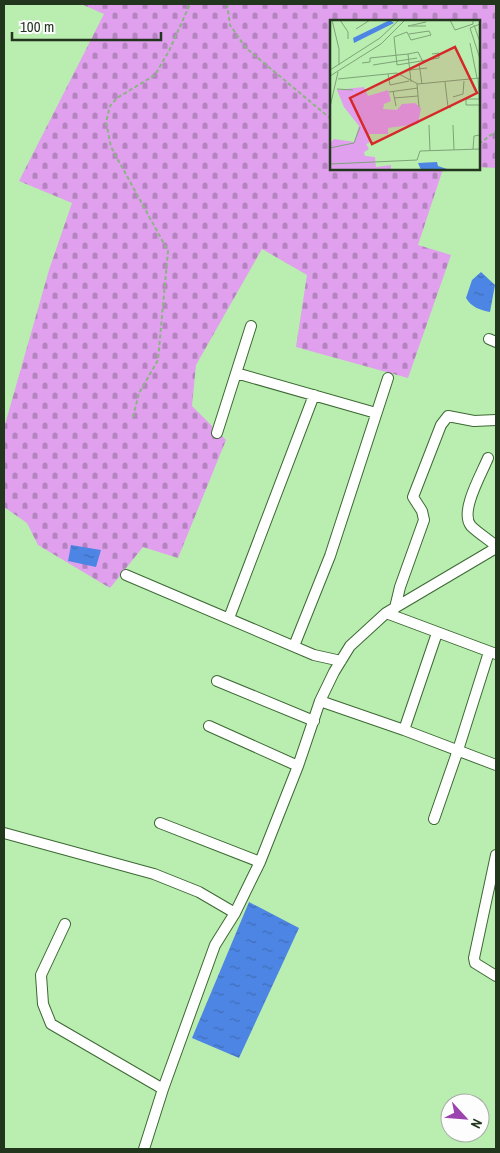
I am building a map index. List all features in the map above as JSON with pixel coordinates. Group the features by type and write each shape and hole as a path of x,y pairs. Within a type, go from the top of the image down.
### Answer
{"street":[{"path":"217,433 251,326"},
{"path":"236,373 376,413"},
{"path":"294,646 330,556 388,378"},
{"path":"229,618 314,395"},
{"path":"391,611 424,520 422,511 413,497 441,425 448,416 474,421 496,420"},
{"path":"144,1149 163,1089 215,945 236,913 260,862 298,766 320,701 341,661 350,646 391,611 496,547 470,524 467,515 469,503 488,458"},
{"path":"126,575 294,646 314,654 341,661"},
{"path":"391,611 437,633 493,653 434,819"},
{"path":"404,730 437,633"},
{"path":"217,681 314,721"},
{"path":"320,701 496,764"},
{"path":"209,726 298,766"},
{"path":"160,823 260,862"},
{"path":"4,833 154,874 199,892 236,913"},
{"path":"496,855 474,958 476,963 496,976"},
{"path":"65,924 41,975 43,1004 51,1024 163,1089"}],"path":[{"path":"133,417 139,393 158,360 168,251 111,147 106,122 110,106 117,98 155,75 169,51 190,4"},
{"path":"227,4 230,25 246,48 330,118"},
{"path":"480,143 496,131"}],"green space":[{"path":"81,4 496,4 496,168 480,167 480,20 330,20 330,170 443,170 418,245 451,255 408,378 296,347 307,275 262,249 196,365 192,406 226,440 178,558 143,547 110,588 38,545 27,523 4,507 4,428 49,270 72,203 19,181 104,14"}],"water":[{"path":"481,272 495,285 490,312 476,308 466,298 472,280"},
{"path":"71,545 101,550 96,567 68,561"},
{"path":"249,902 299,928 239,1058 192,1038"}]}
